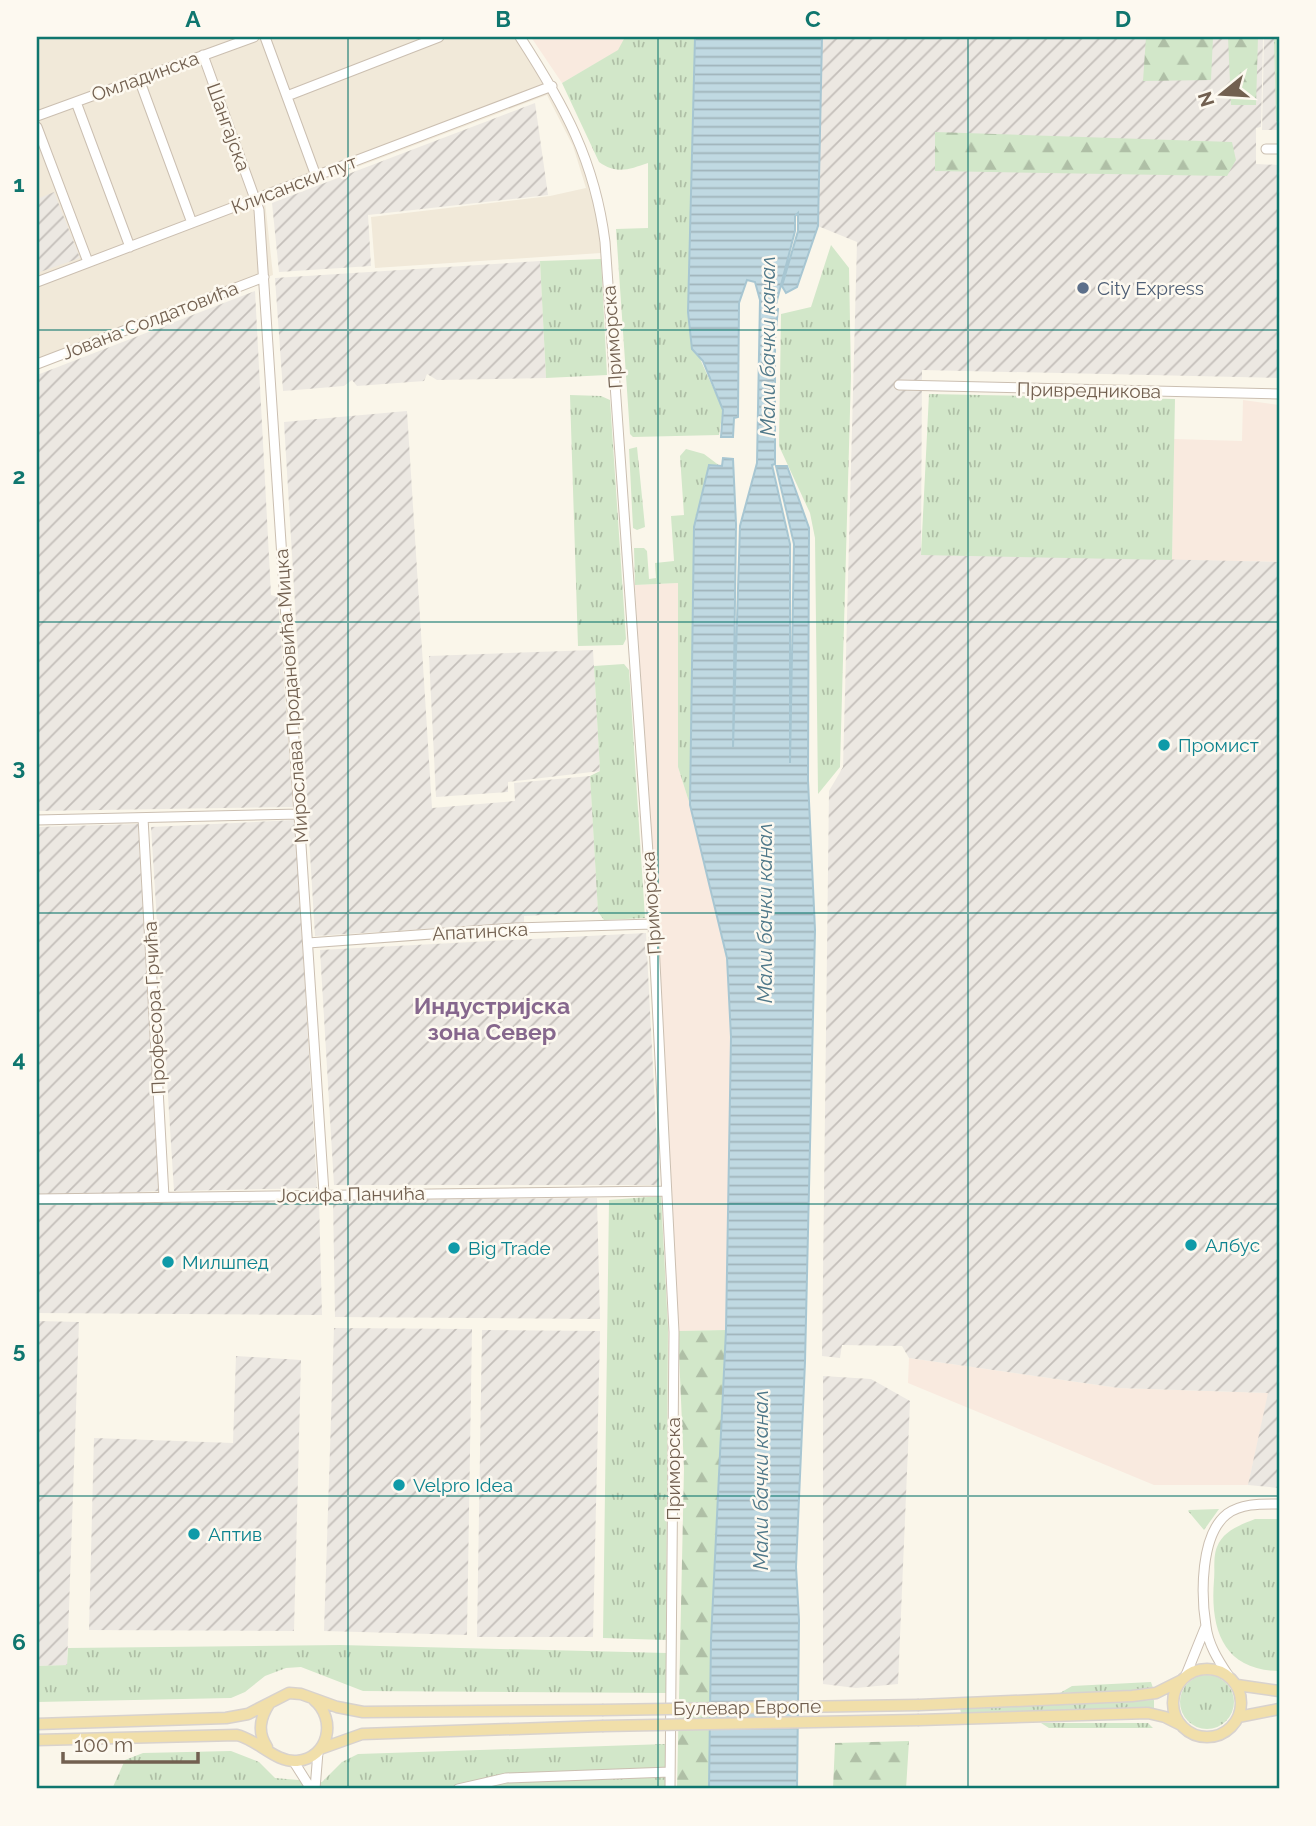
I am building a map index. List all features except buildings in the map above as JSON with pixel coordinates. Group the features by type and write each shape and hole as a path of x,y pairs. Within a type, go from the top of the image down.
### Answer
{"main road":[{"name":"Булевар Европе","path":"37,1724 226,1718 269,1704 289,1693 363,1712 919,1705 1132,1696 1156,1693 1184,1678 1209,1669 1228,1675"},
{"path":"1228,1675 1237,1685 1241,1701 1238,1717"},
{"path":"1181,1725 1173,1707 1176,1688 1184,1678"},
{"path":"1237,1685 1279,1692"},
{"path":"312,1698 321,1706 328,1727 319,1751"},
{"path":"268,1749 263,1741 261,1722 269,1704"},
{"name":"Булевар Европе","path":"294,1762 362,1734 602,1726 1148,1713 1181,1725 1200,1737 1211,1737 1222,1734 1238,1717 1279,1709"},
{"path":"37,1740 225,1734 248,1737 278,1757 294,1762"}],"street":[{"name":"Омладинска","path":"37,116 254,37"},
{"path":"265,37 316,176"},
{"path":"287,96 439,37"},
{"name":"Приморска","path":"520,37 552,86 585,152 604,231 653,924 674,1332 670,1789"},
{"name":"Шангајска","path":"203,55 255,199"},
{"path":"139,79 192,223"},
{"name":"Клисански пут","path":"37,282 552,86"},
{"path":"76,102 130,247"},
{"path":"37,127 88,262"},
{"path":"1266,149 1279,149"},
{"name":"Мирослава Продановића Мицка","path":"255,199 259,211 264,277 324,1193"},
{"name":"Јована Солдатовића","path":"37,363 264,277"},
{"name":"Привредникова","path":"899,385 1279,394"},
{"path":"37,820 300,814"},
{"name":"Професора Грчића","path":"143,818 164,1197"},
{"name":"Апатинска","path":"308,943 515,928 653,924"},
{"name":"Јосифа Панчића","path":"37,1199 324,1193 666,1191"},
{"path":"1228,1675 1213,1650 1206,1626 1205,1555 1209,1538 1227,1515 1252,1505 1279,1504"},
{"path":"1184,1678 1206,1626"},
{"path":"313,1789 319,1751"},
{"path":"294,1762 313,1789"},
{"path":"458,1789 506,1778 670,1772"}],"shaded area":[{"path":"37,37 517,37 576,144 595,200 601,253 375,268 371,217 550,196 586,188 573,146 547,95 265,202 273,275 37,366"},
{"path":"531,37 625,37 619,50 562,83"},
{"path":"822,37 1263,37 1261,127 1256,128 1256,164 1279,165 1279,378 922,370 921,554 1279,562 1279,1488 1248,1485 1268,1393 1119,1388 909,1358 902,1346 842,1345 840,1358 822,1356 829,791 843,767 857,242 818,226"},
{"path":"1264,37 1279,37 1279,130 1262,130"},
{"path":"535,103 548,195 368,215 371,266 279,272 272,203"},
{"path":"54,192 80,258 37,273 37,199"},
{"path":"540,261 546,378 437,380 427,374 424,381 357,386 352,380 344,386 283,391 275,278"},
{"path":"255,291 271,595 278,597 293,807 37,811 37,375"},
{"path":"1243,400 1279,405 1279,562 1172,560 1174,439 1242,441"},
{"path":"407,411 432,808 515,801 514,783 590,776 598,912 524,916 524,923 315,936 284,422"},
{"path":"678,583 678,767 690,805 727,958 731,1037 726,1330 678,1331 635,585"},
{"path":"593,650 600,771 508,782 508,792 436,797 429,656"},
{"path":"295,820 317,1188 174,1191 151,827"},
{"path":"138,824 159,1191 37,1197 37,827"},
{"path":"646,933 659,1185 334,1185 320,950"},
{"path":"597,1198 600,1319 335,1317 333,1200"},
{"path":"319,1200 322,1315 37,1313 37,1205"},
{"path":"37,1321 79,1322 67,1665 37,1666"},
{"name":"Velpro Idea","path":"334,1328 472,1329 467,1635 324,1631"},
{"path":"482,1330 600,1331 593,1637 477,1637"},
{"path":"236,1356 301,1360 294,1631 89,1630 94,1438 233,1443"},
{"path":"909,1358 1119,1388 1269,1393 1248,1485 1154,1485 908,1383"},
{"path":"823,1376 871,1379 910,1401 898,1684 856,1688 823,1684"}],"green space":[{"path":"625,37 695,37 688,312 697,352 723,410 719,435 633,437 630,434 616,229 648,228 648,163 618,170 599,162 562,83 618,50"},
{"path":"1146,37 1213,37 1211,80 1143,81"},
{"path":"1228,37 1258,37 1256,105 1231,105"},
{"path":"1274,37 1279,37 1279,122 1276,121"},
{"path":"935,132 1232,142 1236,160 1227,176 935,171"},
{"path":"831,245 849,268 851,376 840,767 818,794 815,538 810,513 779,446 781,314 811,307"},
{"path":"601,259 607,375 546,378 540,261"},
{"path":"929,394 1175,399 1172,560 921,555"},
{"path":"570,395 601,396 610,400 626,639 623,645 578,646"},
{"path":"637,447 645,527 637,530 633,528 629,449"},
{"path":"686,449 704,454 720,466 709,466 690,805 678,767 678,583 635,585 634,548 644,548 647,551 649,579 656,578 655,563 674,561 671,516 684,515 680,456"},
{"path":"624,664 629,670 645,918 604,920 598,912 590,776 600,771 594,666"},
{"path":"661,1196 668,1328 666,1640 603,1638 609,1200"},
{"path":"726,1330 711,1640 709,1789 677,1789 684,1469 678,1331"},
{"path":"1219,1509 1204,1530 1188,1511 1189,1510"},
{"path":"1255,1519 1279,1519 1279,1671 1260,1669 1233,1655 1224,1644 1215,1615 1214,1564 1217,1547 1228,1533"},
{"path":"340,1645 667,1653 667,1693 363,1691 301,1667 286,1668 265,1676 245,1692 231,1698 37,1702 37,1666 67,1665 68,1648"},
{"path":"1212,1675 1222,1679 1230,1687 1234,1702 1230,1717 1222,1725 1202,1729 1192,1725 1184,1717 1180,1697 1184,1687 1192,1679"},
{"path":"1151,1682 1153,1688 1145,1690 1060,1693 1072,1686"},
{"path":"1154,1700 1154,1708 1081,1713 961,1714 960,1707"},
{"path":"1041,1723 1148,1723 1153,1728 1049,1728"},
{"path":"909,1741 906,1789 833,1789 835,1743"},
{"path":"666,1744 665,1789 112,1789 125,1760 143,1753 231,1751 259,1762 275,1778 322,1782 342,1762 358,1754"}],"water":[{"name":"Мали бачки канал","path":"695,37 822,37 818,226 797,287 786,293 782,286 798,231 798,213 795,216 795,231 775,308 778,309 775,339 775,464 772,465 790,544 790,763 794,544 776,466 787,466 809,528 808,780 815,930 805,1362 796,1567 799,1620 797,1789 709,1789 711,1640 726,1330 731,1037 727,958 690,805 694,527 709,465 722,466 723,458 733,459 736,524 733,747 740,526 757,463 760,300 755,282 747,280 739,303 738,417 734,418 733,437 721,437 723,410 703,361 692,349 688,312"}],"place":[{"name":"City Express","path":"1083,288"},
{"name":"Промист","path":"1164,745"},
{"name":"Албус","path":"1191,1245"},
{"name":"Big Trade","path":"454,1248"},
{"name":"Милшпед","path":"168,1262"},
{"name":"Velpro Idea","path":"399,1485"},
{"name":"Аптив","path":"194,1534"}],"district":[{"name":"Индустријска зона Север","path":"492,1019"}]}
